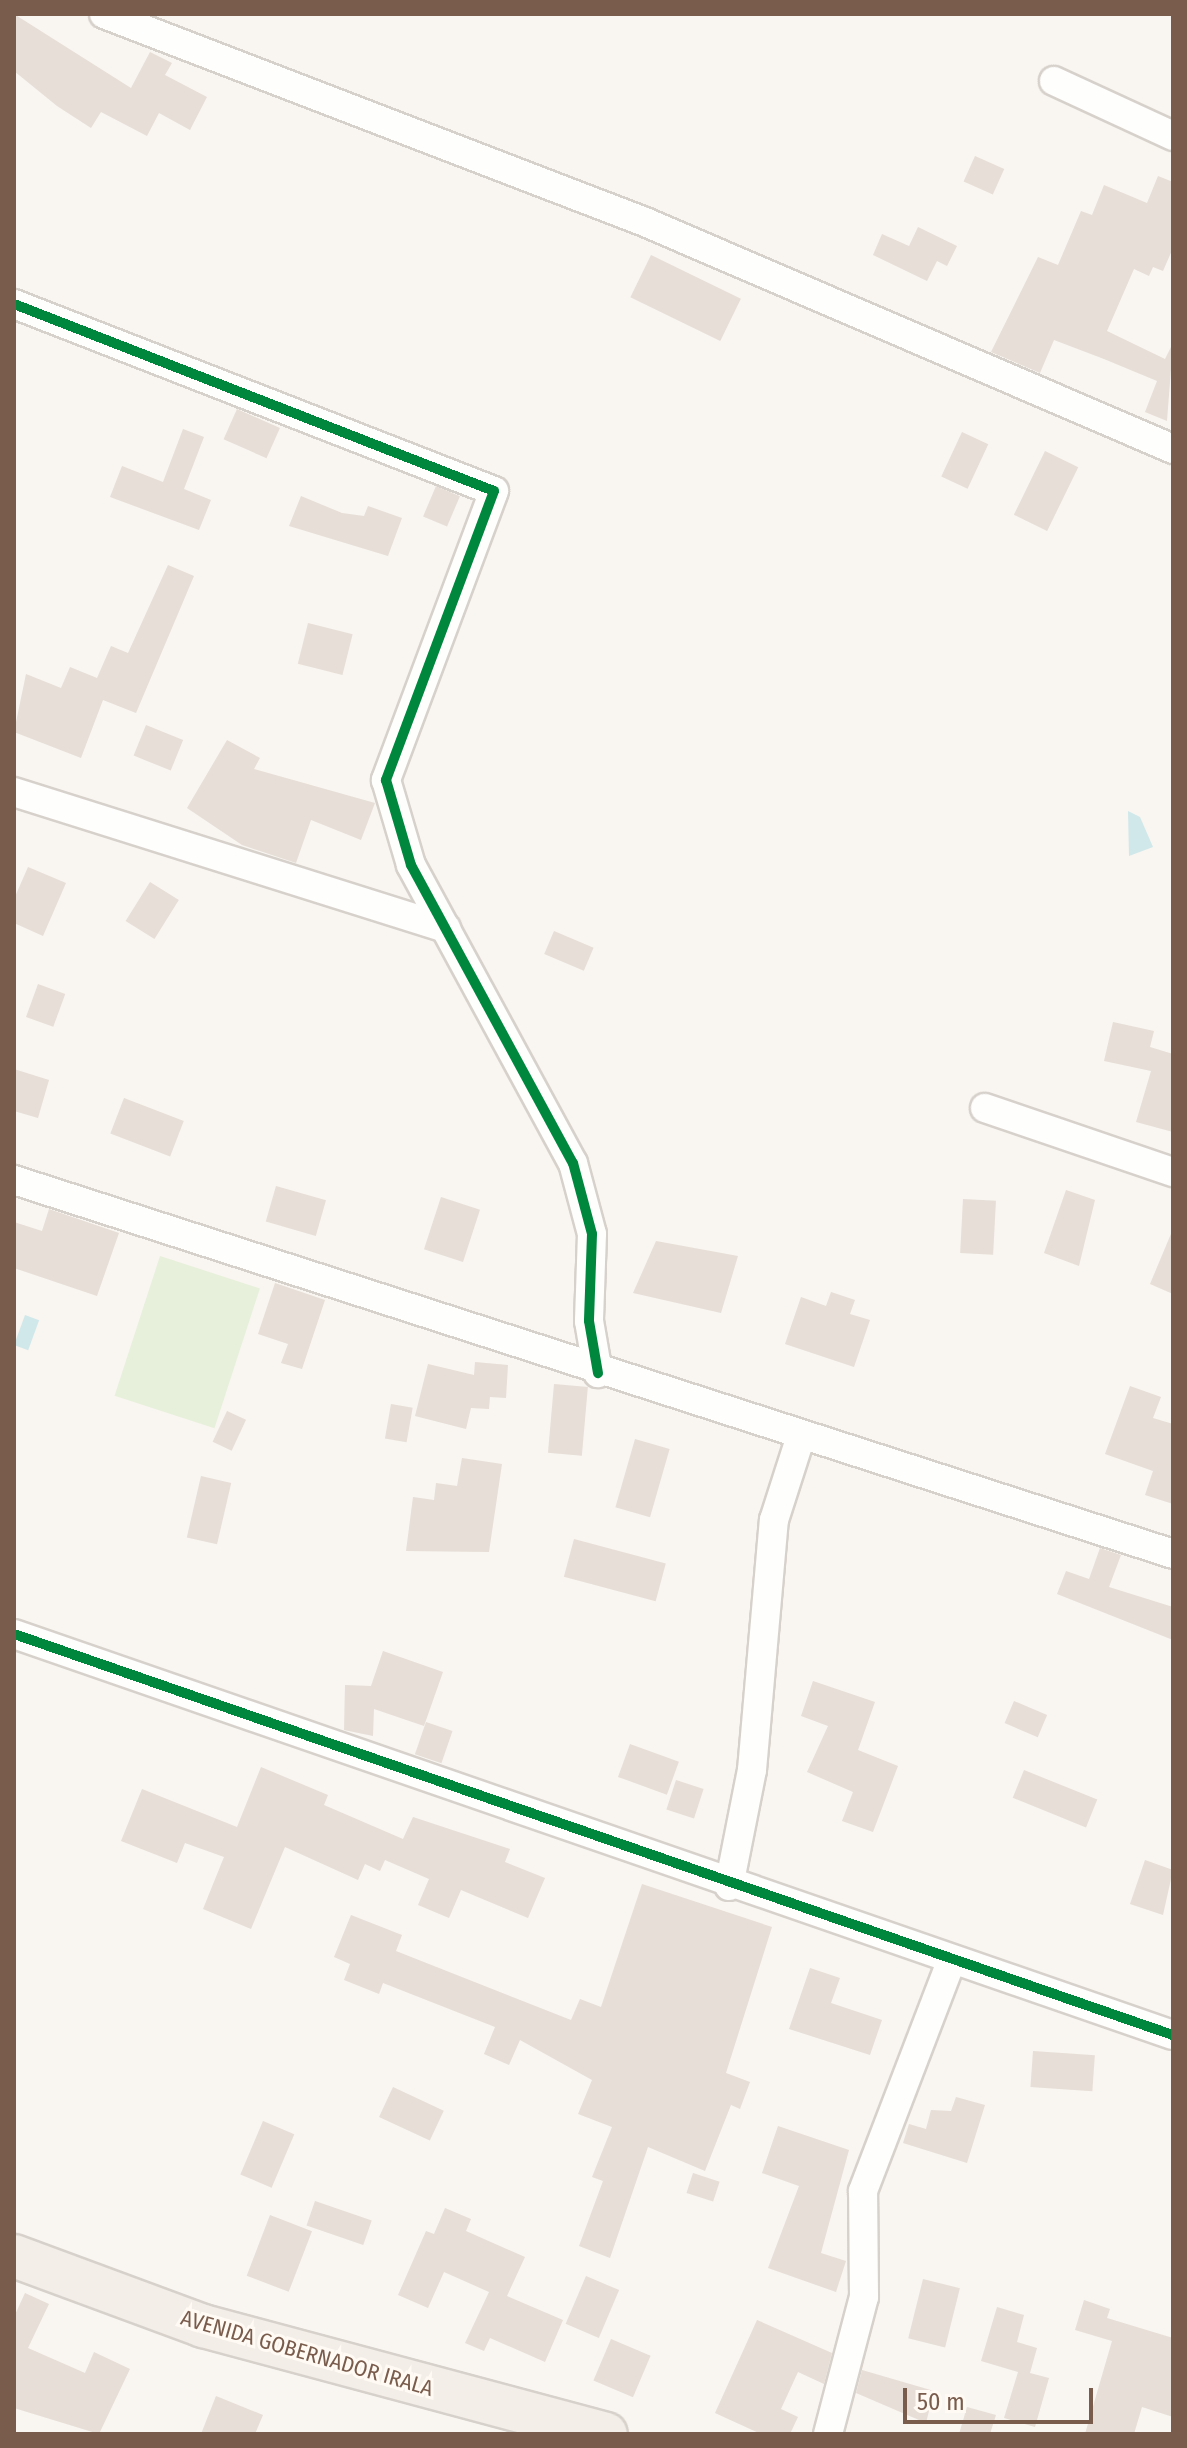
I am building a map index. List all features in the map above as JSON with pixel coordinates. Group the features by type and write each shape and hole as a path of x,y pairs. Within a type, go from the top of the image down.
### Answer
{"main road":[{"name":"AVENIDA GOBERNADOR IRALA","path":"14,2256 203,2326 606,2434"}],"street":[{"path":"104,14 645,222 1173,449"},
{"path":"1054,81 1173,136"},
{"path":"14,304 494,491 386,780 411,865 558,1131 584,1194 598,1373"},
{"path":"14,792 446,928"},
{"path":"985,1108 1173,1172"},
{"path":"14,1180 800,1439 1173,1554"},
{"path":"729,1886 752,1770 774,1520 800,1439"},
{"path":"14,1634 729,1886 1173,2035"},
{"path":"828,2434 864,2297 863,2191 952,1959"}],"green space":[{"path":"160,1256 260,1288 214,1428 115,1396"}],"water":[{"path":"1128,811 1140,817 1153,847 1129,856"},
{"path":"25,1315 39,1320 28,1350 14,1345"}],"building":[{"path":"14,14 131,88 150,52 172,63 165,75 207,97 190,130 159,113 147,136 101,112 91,128 57,106 14,71"},
{"path":"975,156 1004,169 993,195 964,182"},
{"path":"1158,176 1173,182 1173,248 1163,271 1153,267 1149,276 1134,269 1107,331 1165,359 1173,343 1167,421 1145,412 1157,381 1104,359 1054,340 1040,373 991,352 1038,257 1058,265 1081,211 1092,215 1104,185 1147,203"},
{"path":"918,227 957,246 947,266 937,261 927,281 873,255 882,234 909,246"},
{"path":"651,255 741,299 720,341 630,297"},
{"path":"237,409 280,428 267,458 224,439"},
{"path":"183,429 204,437 184,489 211,500 199,530 110,497 122,466 163,482"},
{"path":"962,432 988,444 968,489 941,476"},
{"path":"1045,451 1078,467 1047,531 1014,515"},
{"path":"436,486 460,496 447,527 423,516"},
{"path":"301,496 342,513 364,516 368,506 402,518 388,556 289,526"},
{"path":"168,565 194,576 136,713 103,700 81,758 14,732 26,674 61,688 70,667 97,678 111,646 128,653"},
{"path":"308,623 353,634 342,675 298,664"},
{"path":"146,725 183,740 171,771 134,756"},
{"path":"227,740 260,758 254,769 375,803 361,840 311,820 296,863 242,845 187,808"},
{"path":"28,867 66,883 43,936 14,923 14,899"},
{"path":"150,882 179,900 154,939 126,921"},
{"path":"554,931 594,948 584,971 544,954"},
{"path":"38,984 65,994 53,1027 26,1017"},
{"path":"1113,1022 1154,1031 1150,1047 1173,1054 1173,1132 1136,1122 1151,1071 1104,1061"},
{"path":"14,1069 49,1080 38,1118 14,1111"},
{"path":"124,1098 184,1121 170,1156 110,1133"},
{"path":"276,1186 326,1200 316,1236 266,1222"},
{"path":"1066,1190 1095,1200 1079,1266 1044,1253"},
{"path":"441,1197 480,1210 463,1262 424,1249"},
{"path":"963,1199 996,1201 993,1255 960,1253"},
{"path":"49,1209 119,1233 97,1296 14,1268 14,1222 42,1231"},
{"path":"1173,1229 1173,1294 1150,1284"},
{"path":"656,1241 738,1256 721,1313 633,1293"},
{"path":"275,1283 325,1300 302,1369 281,1363 288,1344 258,1334"},
{"path":"831,1292 855,1300 850,1314 870,1320 854,1367 785,1344 801,1297 826,1306"},
{"path":"475,1362 508,1365 506,1398 490,1397 489,1409 471,1408 466,1429 415,1416 428,1364 474,1375"},
{"path":"554,1384 588,1387 582,1456 548,1453"},
{"path":"1130,1386 1161,1397 1153,1418 1173,1424 1173,1504 1145,1495 1153,1471 1105,1454"},
{"path":"391,1404 413,1408 407,1442 385,1438"},
{"path":"227,1411 246,1420 232,1451 213,1442"},
{"path":"635,1439 670,1449 650,1517 615,1507"},
{"path":"462,1458 502,1464 489,1552 406,1551 413,1497 434,1500 436,1483 457,1486"},
{"path":"201,1476 231,1483 217,1544 187,1537"},
{"path":"574,1539 666,1564 656,1601 564,1577"},
{"path":"1100,1548 1121,1555 1109,1587 1173,1607 1173,1640 1057,1594 1066,1571 1089,1579"},
{"path":"383,1651 443,1672 424,1726 374,1709 373,1736 344,1730 345,1685 371,1686"},
{"path":"813,1681 875,1702 858,1750 898,1766 873,1832 842,1821 853,1792 807,1772 828,1726 801,1716"},
{"path":"1014,1701 1047,1715 1038,1737 1005,1723"},
{"path":"426,1722 452,1731 441,1763 415,1754"},
{"path":"630,1744 679,1762 667,1795 618,1777"},
{"path":"261,1767 328,1795 324,1805 403,1839 413,1817 510,1849 505,1862 545,1878 528,1918 461,1890 449,1918 418,1905 429,1879 385,1860 380,1871 365,1864 358,1880 285,1847 251,1929 203,1909 224,1857 185,1843 177,1863 121,1841 142,1789 237,1827"},
{"path":"1024,1770 1097,1800 1086,1827 1013,1798"},
{"path":"676,1780 704,1789 694,1818 666,1809"},
{"path":"1145,1860 1173,1870 1163,1915 1130,1904"},
{"path":"642,1884 772,1927 726,2073 750,2082 740,2109 731,2105 705,2171 648,2147 610,2258 579,2246 603,2181 592,2177 612,2127 578,2114 592,2080 520,2040 509,2065 484,2054 495,2027 383,1983 379,1994 344,1980 350,1964 334,1957 351,1915 402,1935 396,1951 571,2020 580,1999 601,2007"},
{"path":"810,1968 840,1978 831,2003 882,2020 870,2055 789,2029"},
{"path":"1033,2051 1095,2055 1092,2091 1030,2087"},
{"path":"393,2087 444,2111 430,2141 379,2117"},
{"path":"956,2097 985,2105 967,2163 903,2143 909,2124 926,2129 931,2110 951,2111"},
{"path":"263,2121 294,2134 272,2188 240,2174"},
{"path":"778,2126 849,2150 821,2253 846,2261 836,2292 768,2268 799,2186 762,2173"},
{"path":"693,2173 720,2182 713,2202 687,2193"},
{"path":"315,2201 372,2221 363,2245 307,2226"},
{"path":"445,2208 471,2219 466,2231 525,2257 507,2296 563,2320 545,2362 490,2338 484,2351 465,2343 489,2292 444,2272 428,2308 398,2295 426,2231 434,2234"},
{"path":"270,2215 312,2231 289,2292 247,2276"},
{"path":"586,2276 619,2290 599,2338 566,2324"},
{"path":"923,2279 960,2288 945,2347 908,2338"},
{"path":"25,2293 49,2304 28,2348 85,2373 94,2352 130,2369 99,2434 14,2408 14,2317"},
{"path":"1084,2300 1110,2309 1107,2318 1173,2338 1173,2417 1142,2407 1134,2434 1085,2434 1112,2341 1075,2330"},
{"path":"997,2307 1024,2315 1017,2342 1037,2348 1030,2373 1049,2378 1035,2427 1004,2418 1018,2372 981,2361"},
{"path":"757,2320 832,2353 824,2384 798,2372 781,2409 798,2417 790,2434 761,2434 715,2413"},
{"path":"611,2339 651,2356 633,2397 593,2380"},
{"path":"862,2370 934,2391 926,2423 856,2393"},
{"path":"216,2396 263,2415 255,2434 201,2434"},
{"path":"967,2407 996,2415 990,2434 959,2434"}],"cycle path":[{"path":"14,304 494,491 386,780 411,865 573,1163 592,1234 589,1321 598,1373"},
{"path":"14,1634 1173,2035"}]}
